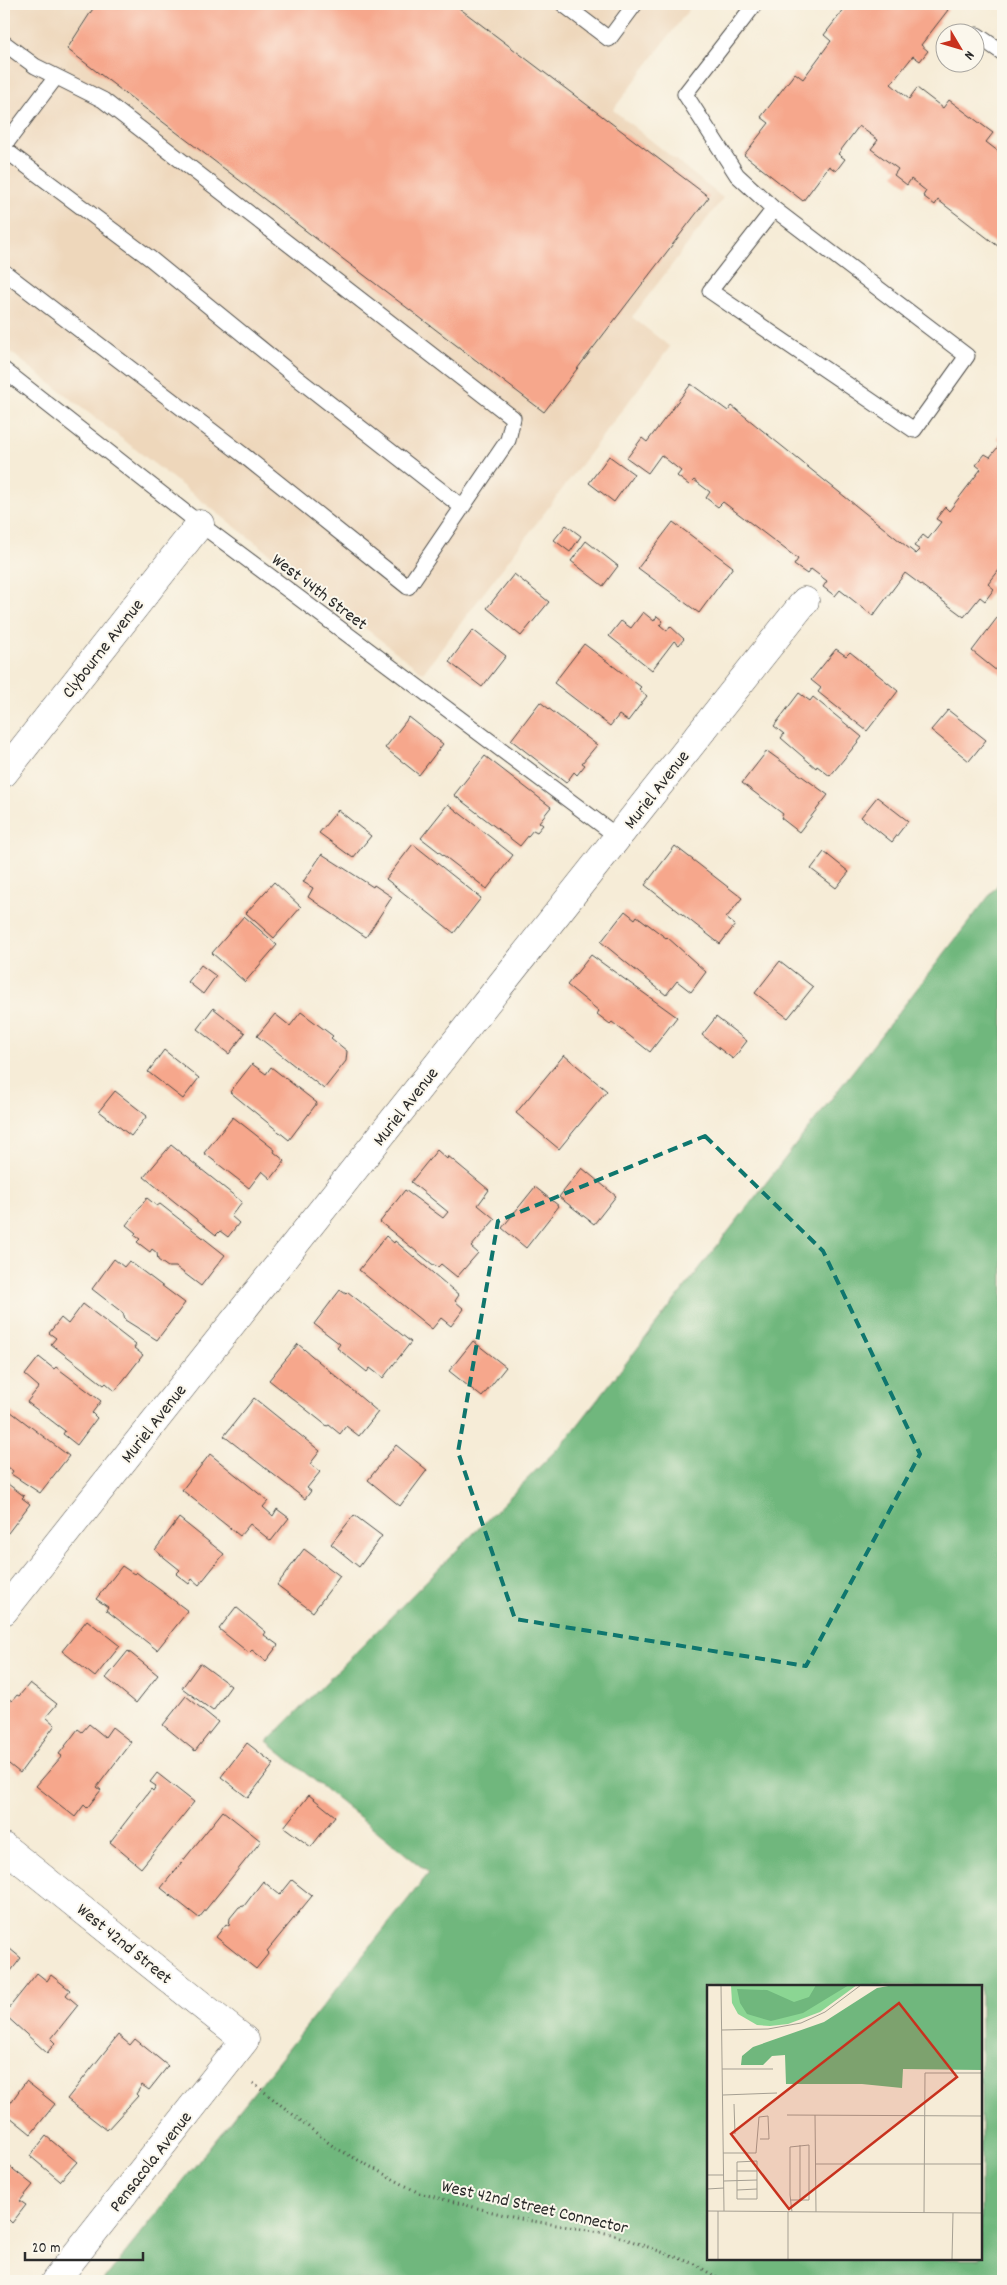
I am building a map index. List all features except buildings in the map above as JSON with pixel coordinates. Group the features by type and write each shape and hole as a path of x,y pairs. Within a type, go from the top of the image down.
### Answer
{"street":[{"name":"Clybourne Avenue","path":"4,773 200,524"},
{"name":"Muriel Avenue","path":"4,1612 805,601"},
{"name":"West 42nd Street","path":"4,1847 245,2040"},
{"name":"Pensacola Avenue","path":"54,2281 245,2040"}],"lane":[{"path":"563,4 609,39 635,4"},
{"path":"755,4 685,94 737,175 774,209 967,356 914,430 710,291 774,209"},
{"path":"984,40 1003,53"},
{"path":"4,43 35,66 103,100 513,418 508,440 408,587 242,454 4,272"},
{"path":"56,77 4,148 151,259 305,384 462,507"},
{"name":"West 44th Street","path":"4,370 200,524 618,837"}],"path":[{"name":"West 42nd Street Connector","path":"249,2080 334,2147 419,2193 520,2219 612,2234 694,2264 722,2281"}],"highlighted area":[{"path":"705,1136 823,1251 920,1454 806,1666 515,1619 458,1452 498,1221"}],"shaded area":[{"path":"4,4 693,4 613,110 723,198 632,317 670,347 423,673 4,347"}],"green space":[{"path":"1003,878 1003,2281 103,2281 429,1873 267,1742 567,1439"}]}
